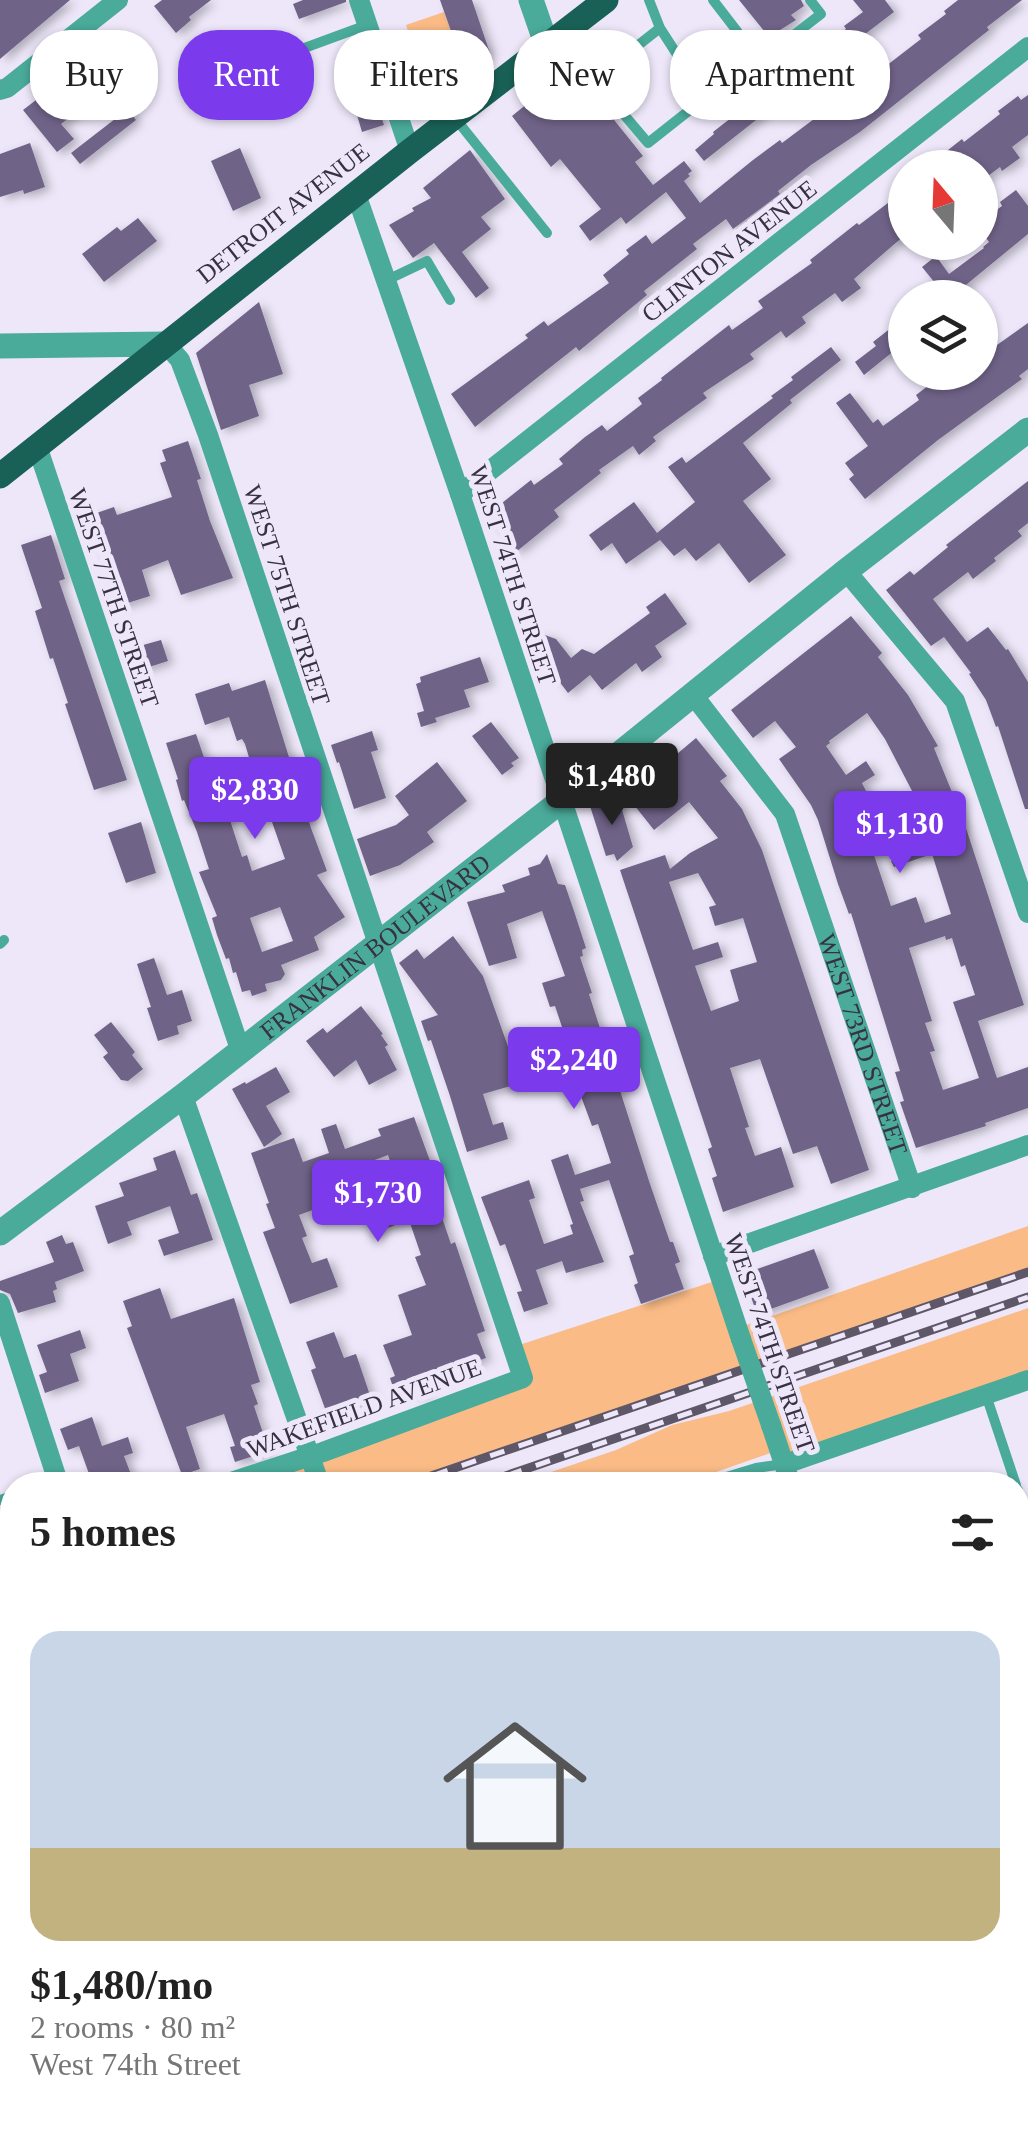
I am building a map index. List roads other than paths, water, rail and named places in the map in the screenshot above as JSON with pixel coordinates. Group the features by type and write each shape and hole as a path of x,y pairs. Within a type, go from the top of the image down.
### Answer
{"main road":[{"name":"DETROIT AVENUE","path":"567,30 606,0"},
{"name":"DETROIT AVENUE","path":"494,86 514,71"},
{"name":"DETROIT AVENUE","path":"0,476 450,120"}],"street":[{"path":"0,90 118,0"},
{"path":"359,0 410,151"},
{"path":"531,0 546,30"},
{"name":"CLINTON AVENUE","path":"460,494 1028,47"},
{"name":"WEST 74TH STREET","path":"356,194 788,1472"},
{"path":"0,346 166,344"},
{"name":"WEST 75TH STREET","path":"166,344 180,360 208,435 523,1378"},
{"name":"FRANKLIN BOULEVARD","path":"0,1234 561,801 1028,430"},
{"name":"WEST 77TH STREET","path":"37,446 240,1050"},
{"path":"846,571 955,701 1028,913"},
{"name":"WEST 73RD STREET","path":"694,696 784,814 912,1188"},
{"path":"183,1096 315,1472"},
{"path":"713,1256 1028,1145"},
{"path":"0,1303 50,1472"},
{"name":"WAKEFIELD AVENUE","path":"261,1472 523,1378"},
{"path":"785,1464 1028,1380"}],"lane":[{"path":"628,120 648,143 705,98 660,28 650,0"},
{"path":"713,0 760,61 822,14 810,0"},
{"path":"314,44 367,25"},
{"path":"650,36 660,28"},
{"path":"456,120 547,233"},
{"path":"386,280 427,260 450,300"},
{"path":"986,1395 1012,1472"},
{"path":"743,1472 785,1464"}],"railway":[{"path":"443,1472 1028,1272"},
{"path":"517,1472 1028,1297"}]}
